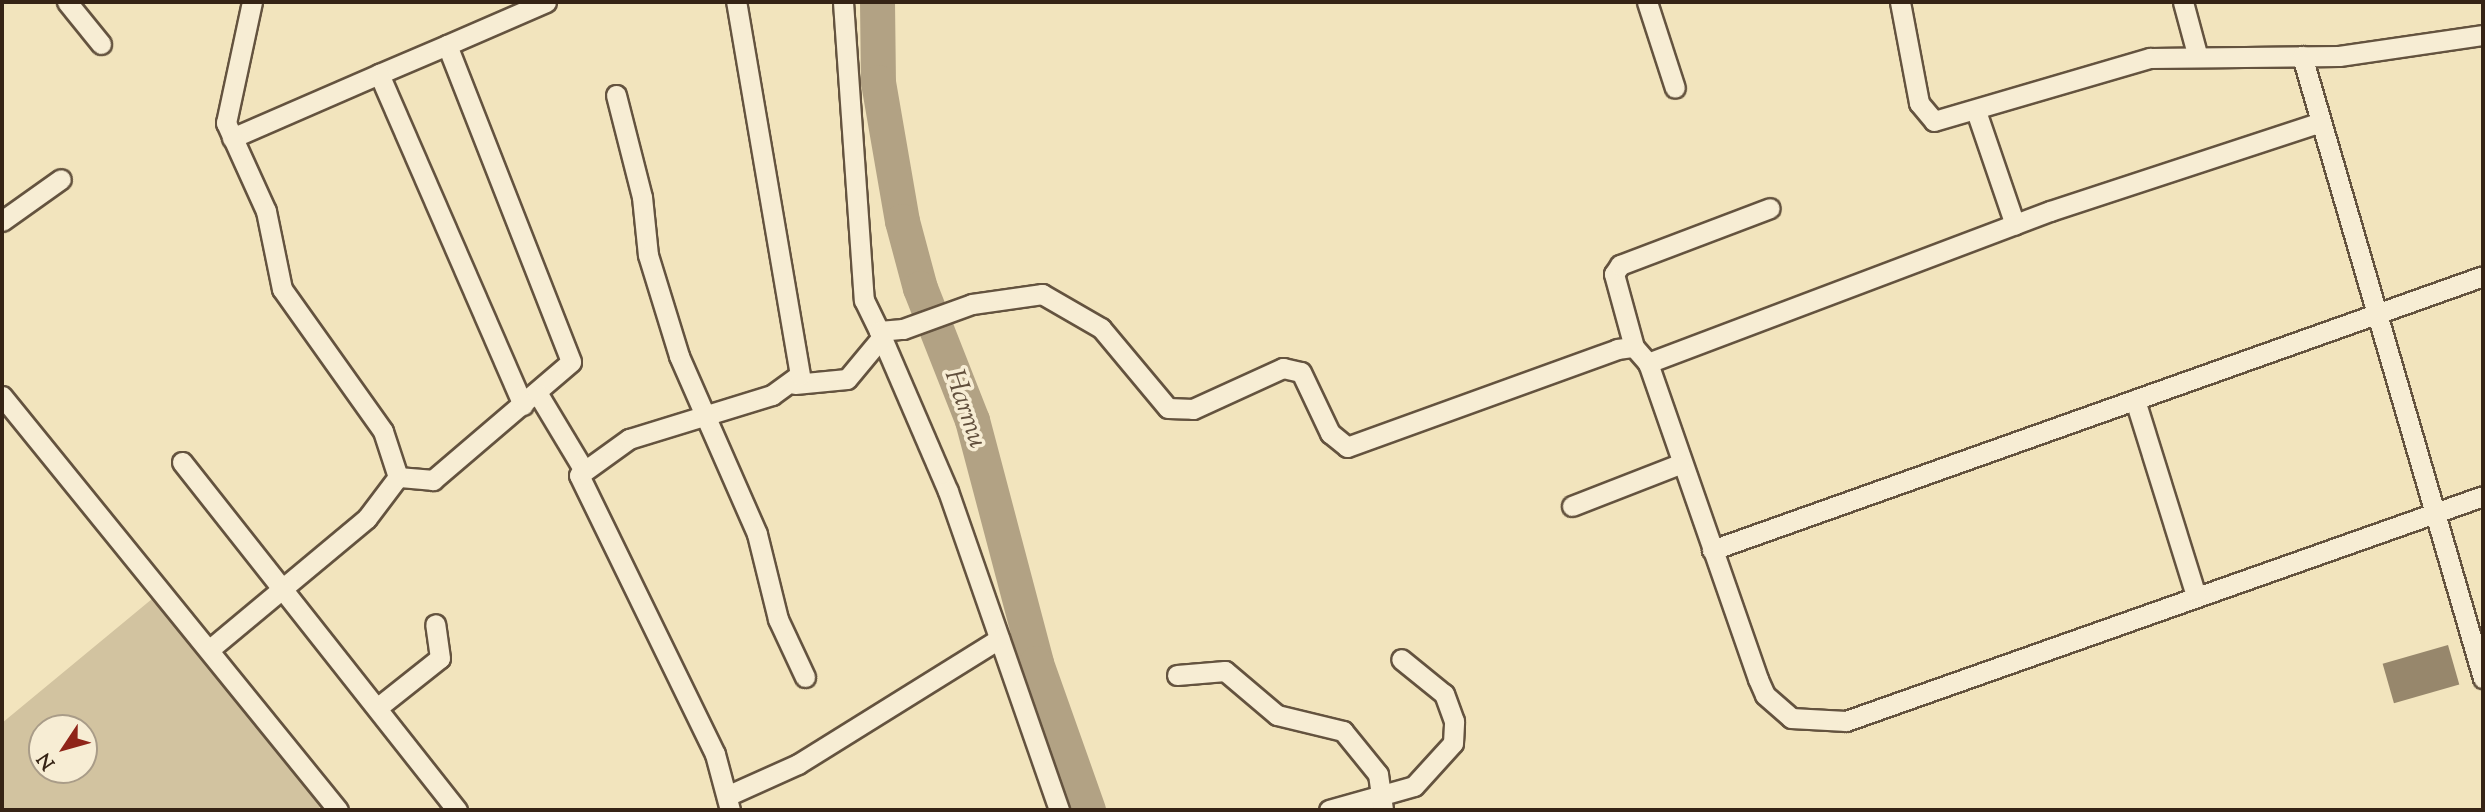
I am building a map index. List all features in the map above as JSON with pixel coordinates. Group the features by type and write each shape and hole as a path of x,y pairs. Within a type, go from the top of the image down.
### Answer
{"street":[{"path":"67,2 101,44"},
{"path":"252,2 227,97 232,138 266,211 282,289 383,430 398,477"},
{"path":"232,138 546,2"},
{"path":"736,2 801,360 794,384"},
{"path":"843,2 867,318 880,335 933,451 1059,810"},
{"path":"1647,2 1675,88"},
{"path":"1900,2 1922,112 1934,121 1976,111 2122,64 2197,54 2302,57 2483,35"},
{"path":"2183,2 2197,54"},
{"path":"398,477 433,480 530,400 571,362 447,46"},
{"path":"2302,57 2318,123 2483,678"},
{"path":"379,74 530,400 583,470"},
{"path":"616,94 642,197 648,255 702,414 757,534 778,618 805,677"},
{"path":"1976,111 2015,225"},
{"path":"1648,363 2015,225 2318,123"},
{"path":"2,221 61,179"},
{"path":"1770,208 1620,265 1614,274 1634,348 1648,363 1680,464 1765,695 1791,718 1810,722 1881,710 2483,496"},
{"path":"1712,550 2375,318 2483,276"},
{"path":"999,639 798,764 729,803 580,482 583,470 629,439 794,384 847,379 880,335 904,330 972,303 1042,295 1065,302 1101,328 1168,408 1193,409 1283,369 1301,372 1330,433 1348,447 1634,348"},
{"path":"2,396 210,649 327,806"},
{"path":"2136,400 2196,596"},
{"path":"181,462 457,810"},
{"path":"1572,506 1680,464"},
{"path":"210,649 367,518 398,477"},
{"path":"377,708 440,658 435,624"},
{"path":"1329,810 1383,805 1427,776 1455,733 1444,694 1401,659"},
{"path":"1177,675 1225,671 1278,715 1343,731 1378,774 1383,805"}],"shaded area":[{"path":"158,594 323,805 316,810 2,810 2,723"}],"building":[{"path":"2448,645 2459,684 2394,703 2383,664"}],"waterway":[{"name":"Harmu","path":"877,2 878,82 902,221 920,288 972,420 1036,663 1088,810"}]}
